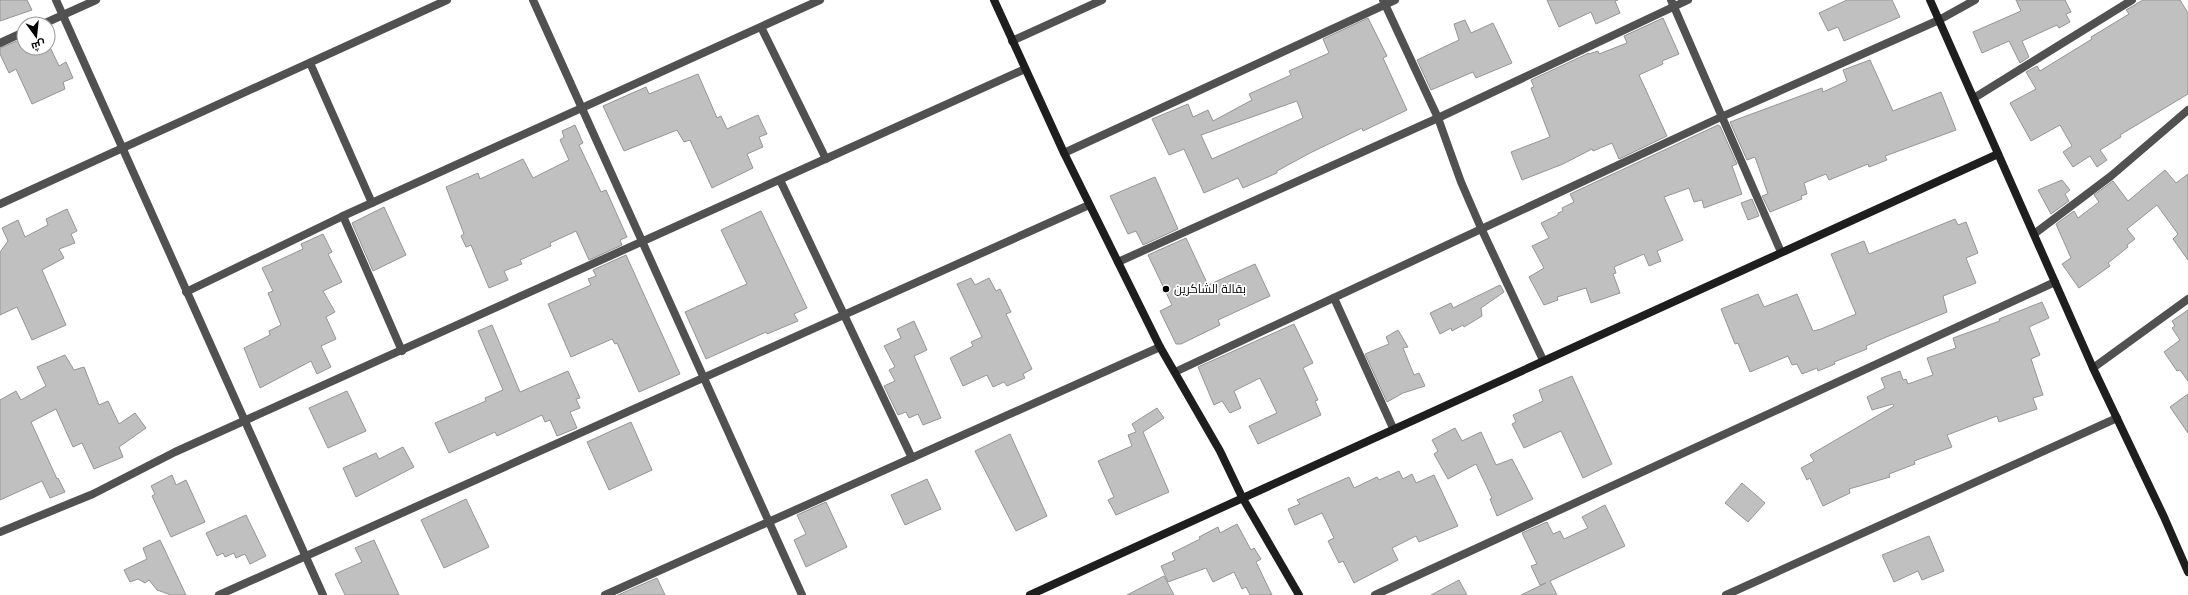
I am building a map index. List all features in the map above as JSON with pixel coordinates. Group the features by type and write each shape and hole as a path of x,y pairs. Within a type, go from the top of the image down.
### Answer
{"street":[{"path":"56,0 323,595"},
{"path":"56,18 96,0"},
{"path":"0,204 447,0"},
{"path":"533,0 802,595"},
{"path":"186,292 343,216 820,0"},
{"path":"994,0 1064,153 1160,347 1220,451 1242,497 1299,595"},
{"path":"1012,41 1102,0"},
{"path":"1064,153 1384,2 1396,0"},
{"path":"1118,262 1438,118 1673,3 1688,0"},
{"path":"1930,0 2093,368 2188,572"},
{"path":"1175,372 1721,117 1939,20 1974,0"},
{"path":"1974,98 2132,0"},
{"path":"1384,2 1438,118 1481,228 1543,360"},
{"path":"1673,3 1721,117 1781,252"},
{"path":"761,27 826,159"},
{"path":"0,43 16,36"},
{"path":"310,63 372,203"},
{"path":"0,532 93,494 175,452 1025,69"},
{"path":"2034,234 2111,176 2188,110"},
{"path":"1030,595 1393,428 1998,154"},
{"path":"780,180 912,458"},
{"path":"219,595 1089,205"},
{"path":"343,216 402,351"},
{"path":"1375,595 2055,282"},
{"path":"1334,298 1393,428"},
{"path":"2093,368 2188,299"},
{"path":"606,595 1160,347"},
{"path":"1726,595 2117,418"}],"building":[{"path":"0,0 27,0 32,10 0,21"},
{"path":"1547,0 1618,0 1615,1 1620,13 1596,24 1591,12 1559,27"},
{"path":"1847,0 1892,0 1900,17 1844,41 1838,27 1828,31 1819,13"},
{"path":"2016,0 2065,0 2071,12 2066,14 2070,22 2059,28 2057,25 2022,41 2029,57 2020,63 2009,41 1982,53 1973,32 2021,11"},
{"path":"2143,0 2180,0 2188,13 2188,94 2120,135 2121,137 2100,150 2107,160 2097,167 2090,156 2073,167 2063,152 2072,146 2060,125 2031,141 2010,103 2036,89 2026,72 2037,66 2040,71 2092,39 2091,37 2129,14 2126,10"},
{"path":"1368,18 1387,56 1383,58 1407,110 1363,131 1362,128 1310,153 1277,171 1277,173 1243,188 1238,178 1204,193 1184,149 1169,155 1152,119 1188,104 1193,117 1208,110 1213,121 1252,100 1249,94 1291,75 1289,71 1329,53 1323,39","holes":["1297,101 1303,118 1212,159 1201,135"]},
{"path":"1663,18 1679,54 1662,61 1663,64 1639,75 1667,136 1619,159 1612,143 1593,151 1592,149 1563,164 1522,180 1511,152 1550,137 1531,88 1534,87 1531,80 1589,53 1598,51 1599,54 1627,43 1624,36"},
{"path":"1465,20 1471,33 1493,23 1512,63 1476,78 1473,72 1431,90 1417,60 1459,40 1454,24"},
{"path":"16,41 16,56 54,56 59,66 66,62 73,78 63,82 65,89 32,104 16,69 9,73 0,54 0,48"},
{"path":"1870,60 1893,111 1941,92 1956,130 1885,156 1887,160 1869,167 1868,164 1829,180 1826,174 1804,183 1807,194 1801,196 1802,199 1770,212 1762,196 1768,194 1755,157 1747,160 1730,122 1822,88 1823,92 1847,81 1843,70"},
{"path":"698,74 717,118 721,116 727,129 758,115 767,134 759,137 763,147 747,154 753,168 712,188 690,140 684,142 677,130 624,151 603,106 646,87 649,94"},
{"path":"575,125 583,143 579,145 601,192 606,190 627,237 620,240 622,245 589,260 576,231 550,243 551,246 520,260 522,264 504,271 508,280 489,288 471,245 466,247 461,236 464,234 446,187 478,173 480,179 523,159 533,178 569,160 560,140 564,137 562,131"},
{"path":"1718,125 1720,126 1737,164 1732,166 1742,194 1704,208 1702,200 1694,202 1689,188 1664,197 1683,240 1657,251 1661,261 1649,266 1644,254 1614,267 1616,273 1613,274 1620,293 1591,303 1586,288 1557,297 1558,300 1544,305 1529,277 1544,268 1532,246 1549,238 1541,223 1558,215 1558,213 1563,211 1562,208 1574,202 1570,194"},
{"path":"2165,170 2176,183 2188,174 2188,260 2173,239 2178,234 2157,205 2127,229 2135,239 2127,245 2128,247 2108,263 2110,266 2079,288 2062,264 2071,258 2056,224 2074,211 2078,218 2099,202 2094,195 2113,181 2128,201"},
{"path":"1155,177 1178,229 1143,245 1136,231 1128,234 1110,196"},
{"path":"2062,180 2070,190 2065,194 2069,201 2051,214 2038,190"},
{"path":"1752,199 1759,216 1748,220 1741,203"},
{"path":"384,207 406,255 373,271 352,223"},
{"path":"67,209 77,231 71,234 75,243 59,249 64,258 42,270 66,325 32,340 17,307 0,315 0,252 8,241 2,228 18,220 25,237 48,225 46,219"},
{"path":"761,211 807,308 794,314 798,321 767,334 766,332 706,359 685,312 747,284 721,230"},
{"path":"1955,219 1958,225 1966,222 1978,253 1966,258 1976,283 1943,296 1947,312 1866,346 1867,349 1834,362 1835,364 1818,371 1817,368 1802,374 1797,364 1792,365 1788,356 1750,372 1738,343 1735,344 1721,309 1758,294 1764,307 1797,294 1813,331 1821,329 1856,314 1831,254 1864,241 1869,254"},
{"path":"323,234 332,252 328,254 342,282 323,291 335,312 326,317 336,339 321,346 331,367 317,374 311,361 260,388 244,348 270,335 269,331 281,325 268,293 273,291 262,268 303,249 301,244"},
{"path":"1186,238 1208,285 1255,264 1270,296 1218,320 1220,325 1181,344 1176,344 1160,311 1172,305 1148,255"},
{"path":"626,255 680,374 639,392 617,343 615,344 612,339 571,357 548,304 591,285 588,279 596,276 593,270"},
{"path":"971,278 975,285 989,278 996,291 1000,289 1011,312 1006,314 1032,369 1023,374 1025,378 1007,386 1004,382 993,387 987,375 963,386 950,358 973,346 971,342 982,337 957,284"},
{"path":"1500,285 1504,292 1481,308 1482,316 1464,327 1463,325 1452,331 1451,328 1440,334 1430,313 1451,303 1453,308"},
{"path":"2042,302 2049,318 2029,327 2040,355 2031,359 2043,395 2033,398 2037,409 1999,422 1997,416 1947,435 1952,447 1914,461 1915,464 1889,474 1890,477 1849,489 1850,493 1823,506 1810,478 1807,480 1801,468 1814,461 1810,455 1894,406 1893,404 1872,410 1867,397 1885,388 1881,378 1900,371 1903,380 1906,379 1908,384 1933,375 1927,358 1956,348 1953,338 2000,321 1999,319"},
{"path":"2188,310 2188,381 2180,370 2177,371 2164,352 2180,340 2172,328 2175,326 2172,321"},
{"path":"914,321 927,350 914,356 941,418 923,425 918,414 909,418 906,412 898,415 884,386 895,381 889,370 895,367 884,346 901,338 897,329"},
{"path":"1294,324 1313,363 1303,368 1318,400 1315,401 1321,415 1258,444 1249,426 1277,413 1260,378 1234,391 1241,408 1230,413 1222,401 1214,405 1198,367"},
{"path":"492,325 520,392 568,371 580,398 576,399 580,408 570,412 577,428 557,436 550,420 545,422 542,415 497,436 495,432 449,453 435,423 486,401 485,398 503,390 478,331"},
{"path":"1398,330 1408,347 1403,348 1414,375 1419,373 1425,386 1403,393 1387,402 1365,354 1389,344 1386,337"},
{"path":"65,355 74,370 84,367 99,405 108,401 119,424 135,413 146,428 119,447 123,457 94,469 82,443 73,447 56,409 31,422 57,479 58,478 65,492 50,498 42,481 0,500 0,400 16,391 21,400 46,386 37,367"},
{"path":"1572,376 1612,464 1583,478 1561,431 1524,448 1512,424 1516,422 1513,415 1543,401 1539,390"},
{"path":"347,391 366,431 328,448 309,408"},
{"path":"2188,394 2188,433 2170,407"},
{"path":"1157,408 1164,418 1143,432 1169,492 1116,515 1108,500 1114,497 1098,461 1132,446 1128,435 1136,432 1132,424"},
{"path":"631,422 652,470 609,490 587,442"},
{"path":"1455,428 1462,441 1481,432 1496,465 1512,459 1533,499 1497,516 1490,499 1492,498 1476,464 1448,479 1434,454 1438,451 1432,440"},
{"path":"1010,434 1047,516 1016,531 975,451"},
{"path":"403,447 414,467 356,497 343,468 376,453 379,459"},
{"path":"1399,471 1403,479 1412,474 1416,483 1434,475 1458,526 1419,542 1416,536 1392,548 1398,560 1354,583 1343,561 1339,563 1328,541 1334,538 1322,513 1295,525 1288,509 1300,504 1297,500 1349,477 1354,488 1377,477 1379,480"},
{"path":"172,475 176,485 186,480 205,522 171,537 152,496 155,494 151,486"},
{"path":"927,479 941,509 905,525 891,495"},
{"path":"1742,483 1765,503 1748,522 1725,503"},
{"path":"466,499 489,547 444,568 421,520"},
{"path":"826,502 847,547 806,567 794,540 806,534 797,515"},
{"path":"1605,505 1625,546 1550,581 1557,595 1521,595 1546,583 1540,585 1531,566 1537,564 1522,533 1547,522 1553,534 1560,531 1564,539 1588,528 1582,517"},
{"path":"246,515 266,556 250,564 245,554 236,558 234,553 225,557 223,553 217,556 206,533"},
{"path":"1237,524 1251,550 1254,548 1261,559 1256,562 1272,595 1250,595 1246,587 1242,589 1234,572 1213,582 1206,568 1168,582 1161,566 1175,560 1172,553 1200,539 1199,537 1218,527 1220,533"},
{"path":"1929,536 1944,571 1922,580 1918,571 1894,582 1882,555"},
{"path":"160,540 186,595 171,595 157,590 149,580 145,583 138,579 130,582 124,570 147,559 143,548"},
{"path":"374,540 399,595 345,595 335,574 362,562 355,548"},
{"path":"1164,576 1174,595 1127,595"},
{"path":"657,578 665,595 618,595"},
{"path":"1459,580 1467,595 1431,595"}],"place":[{"name":"بقالة الشاكرين","path":"1166,289"}]}
